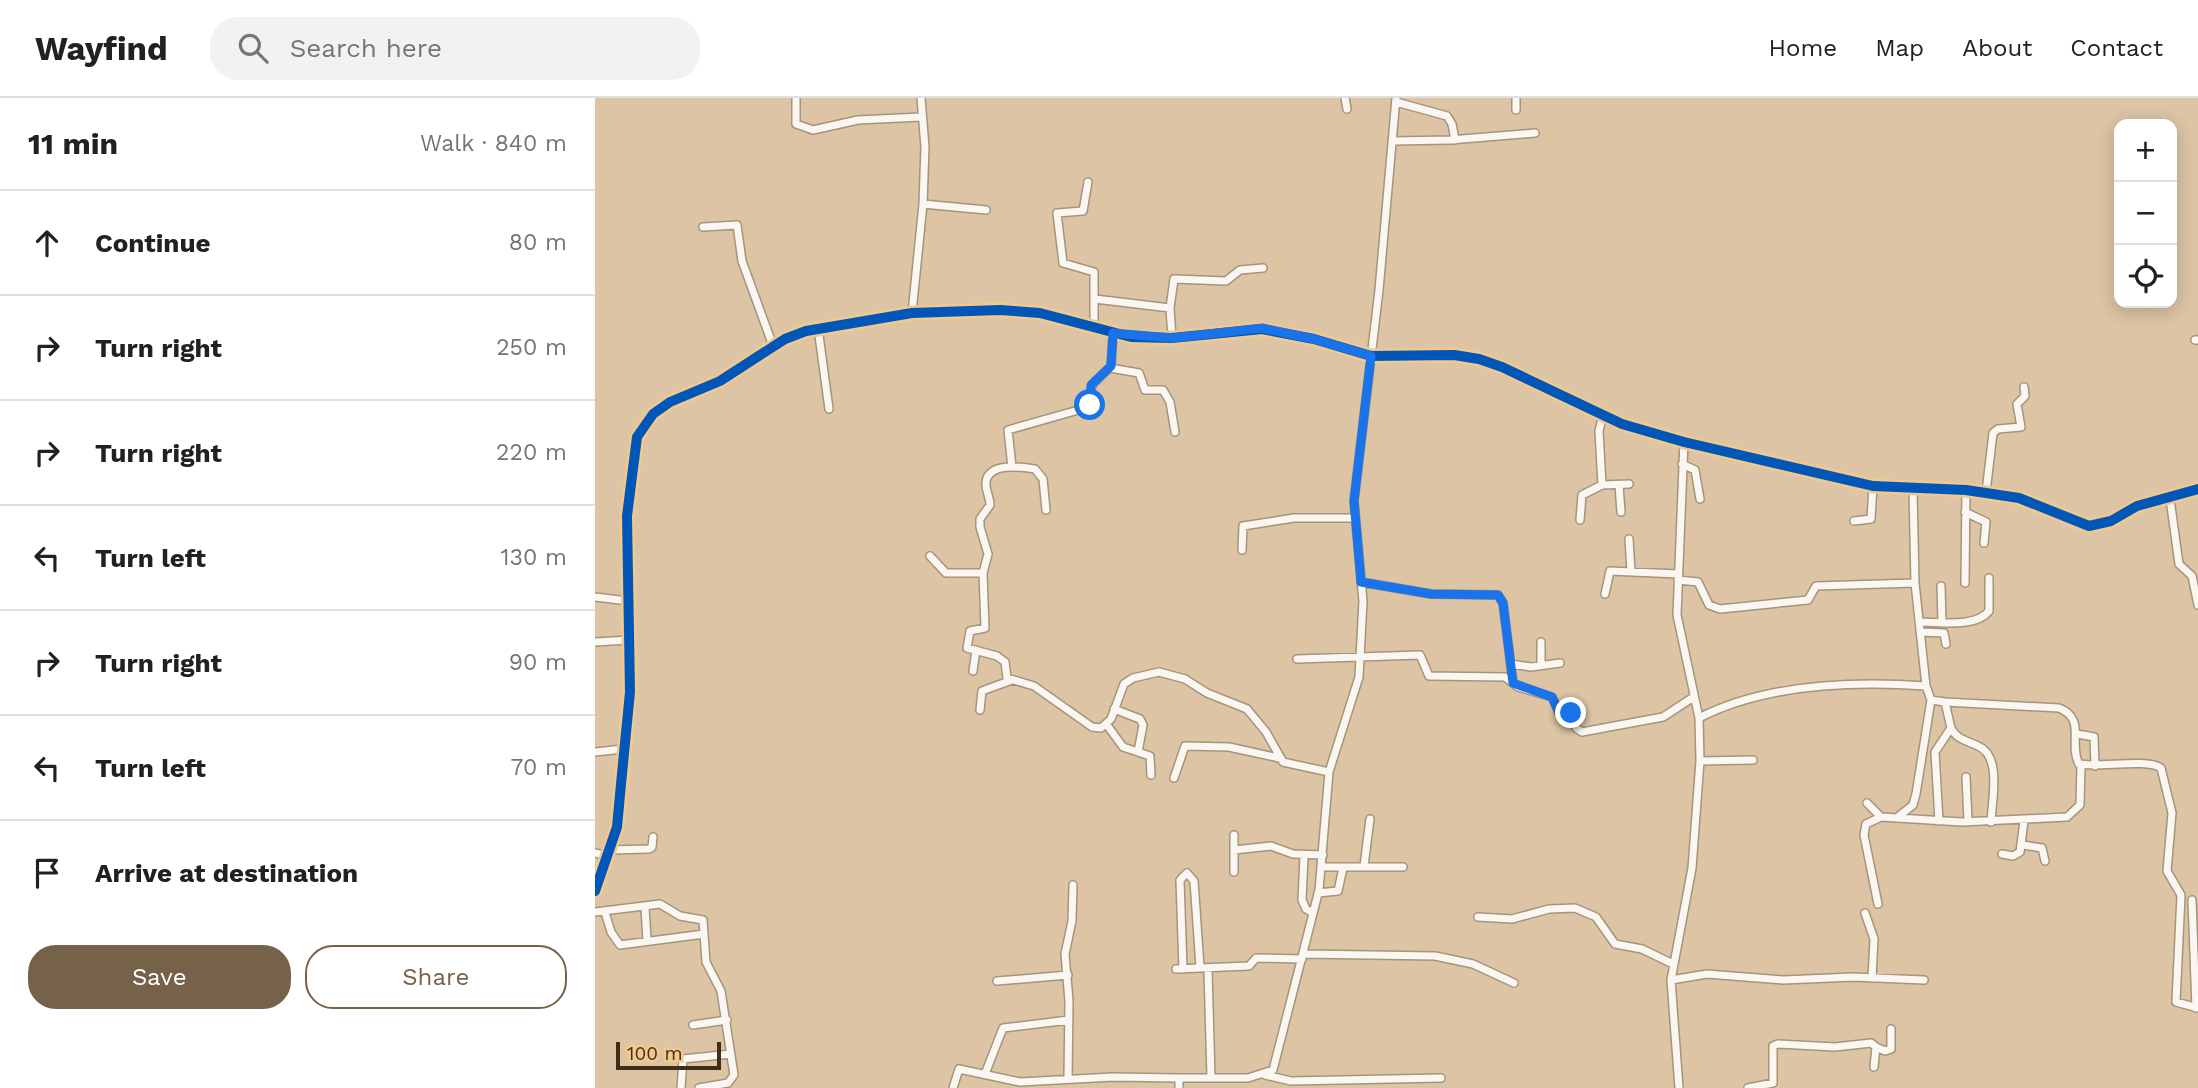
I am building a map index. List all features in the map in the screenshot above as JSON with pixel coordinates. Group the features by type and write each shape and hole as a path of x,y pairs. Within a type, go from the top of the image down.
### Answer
{"street":[{"path":"796,98 796,124 813,130 858,120 921,117"},
{"path":"912,313 923,205 925,147 921,98"},
{"path":"1345,98 1347,109"},
{"path":"1516,98 1516,110"},
{"path":"1265,1075 1275,1067 1318,892 1329,772 1353,699 1361,655 1361,582 1354,518 1396,100 1447,116 1453,124 1455,140"},
{"path":"1392,141 1535,134"},
{"path":"1088,182 1083,211 1057,213 1063,262 1094,271 1094,326"},
{"path":"923,205 986,210"},
{"path":"703,227 737,225 742,261 773,346"},
{"path":"1173,338 1170,308 1175,278 1226,281 1240,270 1263,268"},
{"path":"1095,299 1170,308"},
{"path":"595,891 617,827 622,749 630,692 627,516 634,454 644,425 670,402 720,381 795,334 818,328 912,313 1023,311 1094,326 1113,333 1173,338 1262,328 1314,339 1371,356 1454,355 1479,359 1511,371 1603,415 1684,442 1873,486 1966,490 2019,498 2089,527 2111,521 2137,506 2170,499 2198,489"},
{"path":"818,328 829,409"},
{"path":"1012,467 1006,434 1008,430 1089,407 1091,385 1110,368 1113,333"},
{"path":"1110,368 1139,373 1145,390 1163,390 1170,402 1175,432"},
{"path":"1986,492 1993,433 1998,429 2021,426 2017,404 2025,396 2024,387"},
{"path":"1602,485 1599,431 1603,415"},
{"path":"1679,1088 1671,980 1692,868 1700,761 1699,718 1692,698 1677,615 1684,442"},
{"path":"1682,464 1695,470 1700,499"},
{"path":"1045,510 1041,475 1035,469 1012,467 990,472 986,483 990,500 980,519 981,536 988,554 983,573 985,628 968,634 967,647 1002,658 1007,677 1034,687 1092,727 1107,725"},
{"path":"1580,520 1581,495 1602,485 1629,484"},
{"path":"1619,485 1621,512"},
{"path":"1854,521 1871,519 1873,486"},
{"path":"1895,817 1913,805 1931,701 1926,686 1915,583 1913,489"},
{"path":"1965,583 1966,490"},
{"path":"2170,499 2179,564 2192,576 2198,605"},
{"path":"1965,512 1985,519 1984,543"},
{"path":"1242,551 1243,526 1294,518 1354,518"},
{"path":"1629,539 1631,571"},
{"path":"930,556 946,573 983,573"},
{"path":"1605,594 1610,571 1631,571 1698,582 1709,605 1720,609 1808,600 1816,586 1915,583"},
{"path":"1919,622 1958,622 1987,614 1989,578"},
{"path":"1361,582 1431,594 1498,595 1503,603 1513,683"},
{"path":"1941,586 1942,622"},
{"path":"595,597 628,601"},
{"path":"1920,632 1944,633 1946,644"},
{"path":"595,642 629,640"},
{"path":"1541,642 1541,665"},
{"path":"973,671 976,650"},
{"path":"1297,659 1420,655 1429,676 1505,677 1513,683 1552,697 1559,713 1572,714 1576,728 1582,732 1663,717 1692,698"},
{"path":"1511,664 1560,663"},
{"path":"1107,725 1124,684 1133,678 1159,672 1172,674 1196,684 1206,693 1247,709 1266,732 1279,758"},
{"path":"980,710 982,691 1013,680"},
{"path":"1699,718 1725,707 1810,688 1897,684 1926,686"},
{"path":"1878,904 1864,835 1866,824 1881,817 1939,821 2024,821 2067,817 2080,805 2081,765 2075,756 2077,734 2073,717 2059,708 1931,701"},
{"path":"1945,702 1951,728 1958,738 1986,750 1993,759 1991,822"},
{"path":"1114,709 1140,719 1143,726 1138,752"},
{"path":"1107,725 1123,747 1151,758 1151,775"},
{"path":"1939,821 1935,752 1951,728"},
{"path":"2077,734 2094,737 2095,766"},
{"path":"1174,778 1185,746 1229,747 1279,758 1296,767 1329,772"},
{"path":"595,752 622,749"},
{"path":"1700,761 1753,760"},
{"path":"2081,765 2153,764 2161,768 2172,813 2167,871 2181,895 2180,980 2176,1002 2197,1008 2192,900"},
{"path":"1966,777 1968,821"},
{"path":"1867,803 1881,817"},
{"path":"1364,866 1370,819"},
{"path":"2002,853 2017,854 2023,845 2024,821"},
{"path":"1234,835 1234,872"},
{"path":"595,853 649,849 653,837"},
{"path":"2023,845 2042,848 2046,855 2045,861"},
{"path":"1234,850 1271,846 1304,856 1322,855"},
{"path":"1304,856 1302,900 1306,909 1313,913"},
{"path":"1322,867 1403,867"},
{"path":"1318,892 1338,891 1343,868"},
{"path":"1211,1078 1204,969 1194,881 1187,873 1180,880 1180,969 1204,969 1249,966 1256,958 1265,956 1435,956 1473,964 1514,983"},
{"path":"1068,1079 1069,1020 1065,945 1072,921 1073,885"},
{"path":"595,912 645,908 660,904 680,916 700,917 704,922 706,962 720,987 727,1020 732,1080 719,1086 699,1088"},
{"path":"645,908 647,940"},
{"path":"1478,917 1512,919 1549,909 1575,908 1596,917 1615,944 1641,948 1673,964"},
{"path":"605,912 618,945 704,933"},
{"path":"1865,913 1874,939 1872,978"},
{"path":"1671,980 1707,974 1783,981 1872,978 1924,980"},
{"path":"997,981 1067,975"},
{"path":"693,1025 727,1020"},
{"path":"985,1074 1003,1028 1069,1020"},
{"path":"1748,1088 1768,1087 1773,1083 1775,1044 1807,1048 1871,1043 1885,1051 1891,1049 1891,1029"},
{"path":"1874,1067 1876,1047"},
{"path":"681,1088 683,1059 731,1054"},
{"path":"953,1088 959,1069 1020,1082 1068,1079 1248,1078 1265,1075 1291,1081 1378,1084 1441,1078"},
{"path":"1179,1078 1179,1088"},
{"path":"1247,1088 1248,1078"}],"cycle path":[{"path":"595,891 617,827 630,692 627,516 637,437 653,414 670,402 720,381 785,339 806,331 912,313 1000,310 1040,313 1131,337 1172,338 1262,329 1314,339 1371,356 1454,355 1479,359 1502,367 1622,424 1684,442 1873,486 1966,490 2019,498 2089,526 2111,521 2137,506 2198,489"}],"route":[{"path":"1090,405 1091,385 1111,366 1113,333 1131,337 1173,338 1262,328 1288,332 1371,356 1354,501 1361,582 1431,594 1498,595 1503,603 1513,683 1552,697 1560,714 1571,713"}]}
